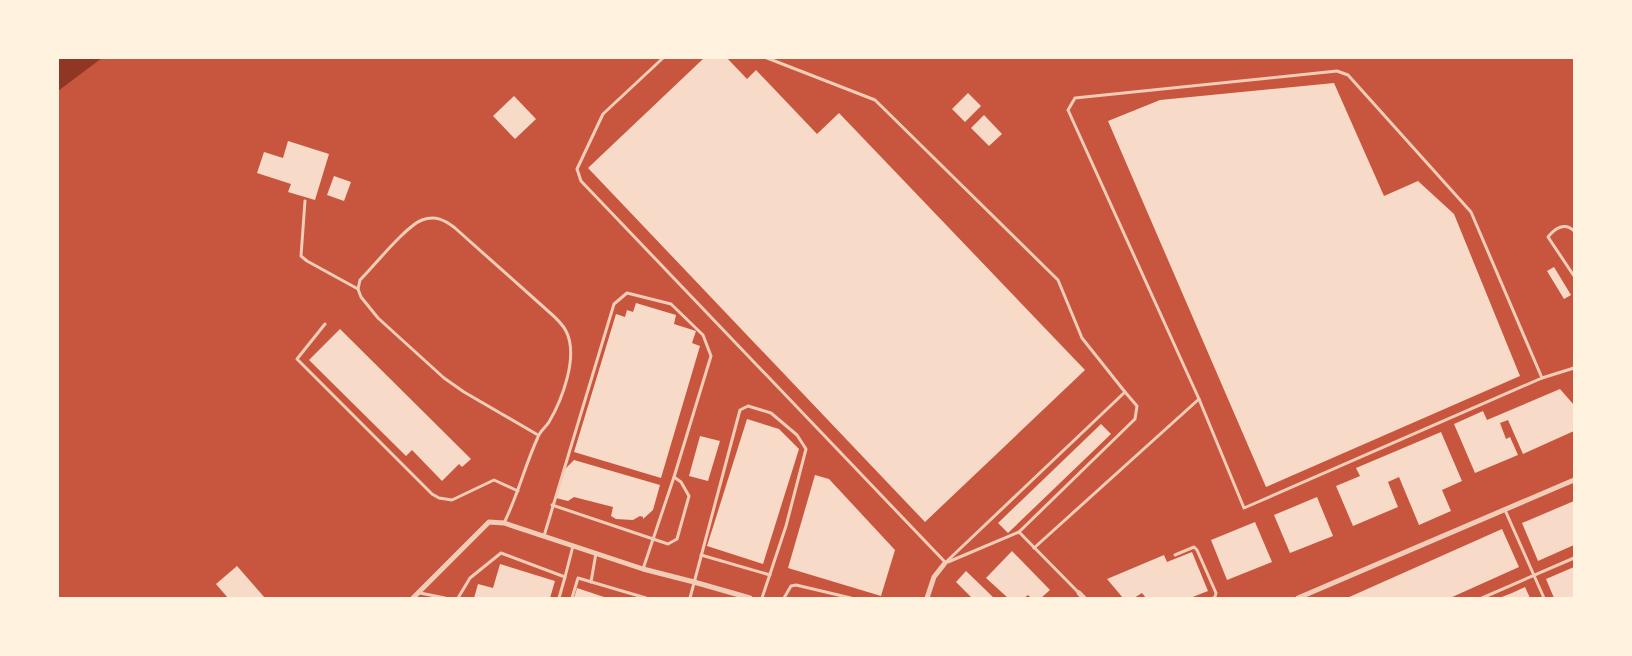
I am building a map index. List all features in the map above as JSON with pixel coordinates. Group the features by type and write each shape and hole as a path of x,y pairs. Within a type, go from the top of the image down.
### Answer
{"street":[{"path":"1300,598 1574,480"},
{"path":"413,598 489,522 504,523 643,570 750,598"},
{"path":"927,598 934,577 945,563"},
{"path":"1079,593 1084,598"}],"lane":[{"path":"663,58 603,114 577,169 581,181 945,563"},
{"path":"766,58 875,100 1058,280 1082,338 1137,406 1135,419 1019,532 945,563"},
{"path":"1542,378 1471,212 1348,75 1337,71 1075,98 1068,110 1200,399 1244,508 1542,378 1574,368"},
{"path":"305,202 301,256 358,288"},
{"path":"504,523 518,491 538,435 548,423 557,406 568,374 571,360 567,332 548,311 455,228 441,219 428,218 421,221 409,230 360,280 358,288 361,296 378,318 444,378 464,392 538,435"},
{"path":"1574,231 1571,228 1562,226 1553,230 1548,237 1574,276"},
{"path":"544,536 614,304 627,292 671,304 703,335 711,356 643,570"},
{"path":"324,324 297,359 432,494 439,498 452,500 494,480 518,491"},
{"path":"945,563 1125,392"},
{"path":"1034,548 1200,399"},
{"path":"690,598 740,410 748,406 772,413 797,435 806,450 786,526 762,598"},
{"path":"552,505 668,544 677,538 689,496 681,482 674,477"},
{"path":"1505,510 1544,598"},
{"path":"1019,532 1079,593"},
{"path":"559,598 574,546"},
{"path":"1175,555 1194,547 1197,550 1216,593 1213,598"},
{"path":"458,598 470,578 501,553 566,577"},
{"path":"591,582 596,553"},
{"path":"702,555 770,575"},
{"path":"1482,598 1574,558"},
{"path":"572,598 578,578 646,598"},
{"path":"784,598 791,586 796,584 851,598"},
{"path":"420,592 444,598"}],"shaded area":[{"path":"58,58 102,58 58,91"}],"building":[{"path":"704,58 727,58 747,79 756,70 817,134 839,113 1085,370 925,522 588,168"},
{"path":"1334,83 1384,196 1418,181 1454,214 1520,376 1266,487 1108,121 1160,100"},
{"path":"968,93 981,106 965,122 952,109"},
{"path":"514,96 536,119 515,139 493,116"},
{"path":"984,115 1002,134 989,146 971,128"},
{"path":"288,141 329,154 315,200 288,192 291,184 257,173 264,152 283,158"},
{"path":"334,176 351,182 344,201 327,195"},
{"path":"1554,267 1571,295 1564,299 1547,271"},
{"path":"636,303 676,315 674,324 696,331 692,343 700,346 661,478 574,452 616,314 625,317 627,310 633,312"},
{"path":"340,329 471,459 462,467 459,464 442,481 412,450 406,456 309,360"},
{"path":"1560,389 1574,405 1574,431 1523,454 1508,420 1500,423 1506,439 1510,437 1518,455 1475,473 1454,424 1483,411 1487,420"},
{"path":"747,419 779,429 799,449 763,564 707,546"},
{"path":"1101,424 1111,434 1008,533 998,523"},
{"path":"1441,432 1462,481 1442,490 1451,511 1419,525 1399,477 1388,482 1398,507 1353,526 1336,486 1360,476 1356,468"},
{"path":"700,436 720,441 708,481 689,476"},
{"path":"574,460 660,485 653,510 643,519 640,516 633,520 616,519 611,516 613,507 574,497 568,501 556,498 565,469"},
{"path":"815,475 829,479 895,550 881,596 788,568"},
{"path":"1317,497 1333,536 1290,553 1274,515"},
{"path":"1574,501 1574,545 1538,561 1522,523"},
{"path":"1255,522 1272,562 1227,580 1211,540"},
{"path":"1502,529 1519,567 1450,598 1347,598"},
{"path":"1012,551 1050,590 1041,598 1031,598 1028,595 1024,598 1008,598 986,578"},
{"path":"1192,552 1208,591 1190,598 1146,598 1142,593 1134,598 1123,598 1107,579 1164,555 1167,562"},
{"path":"500,564 555,581 550,598 474,598 478,584 493,588"},
{"path":"237,566 265,598 228,598 216,584"},
{"path":"1574,567 1574,598 1554,598 1546,579"},
{"path":"966,571 994,598 972,598 956,582"},
{"path":"1525,587 1530,598 1499,598 1512,593"},
{"path":"577,588 607,598 574,598"}]}
